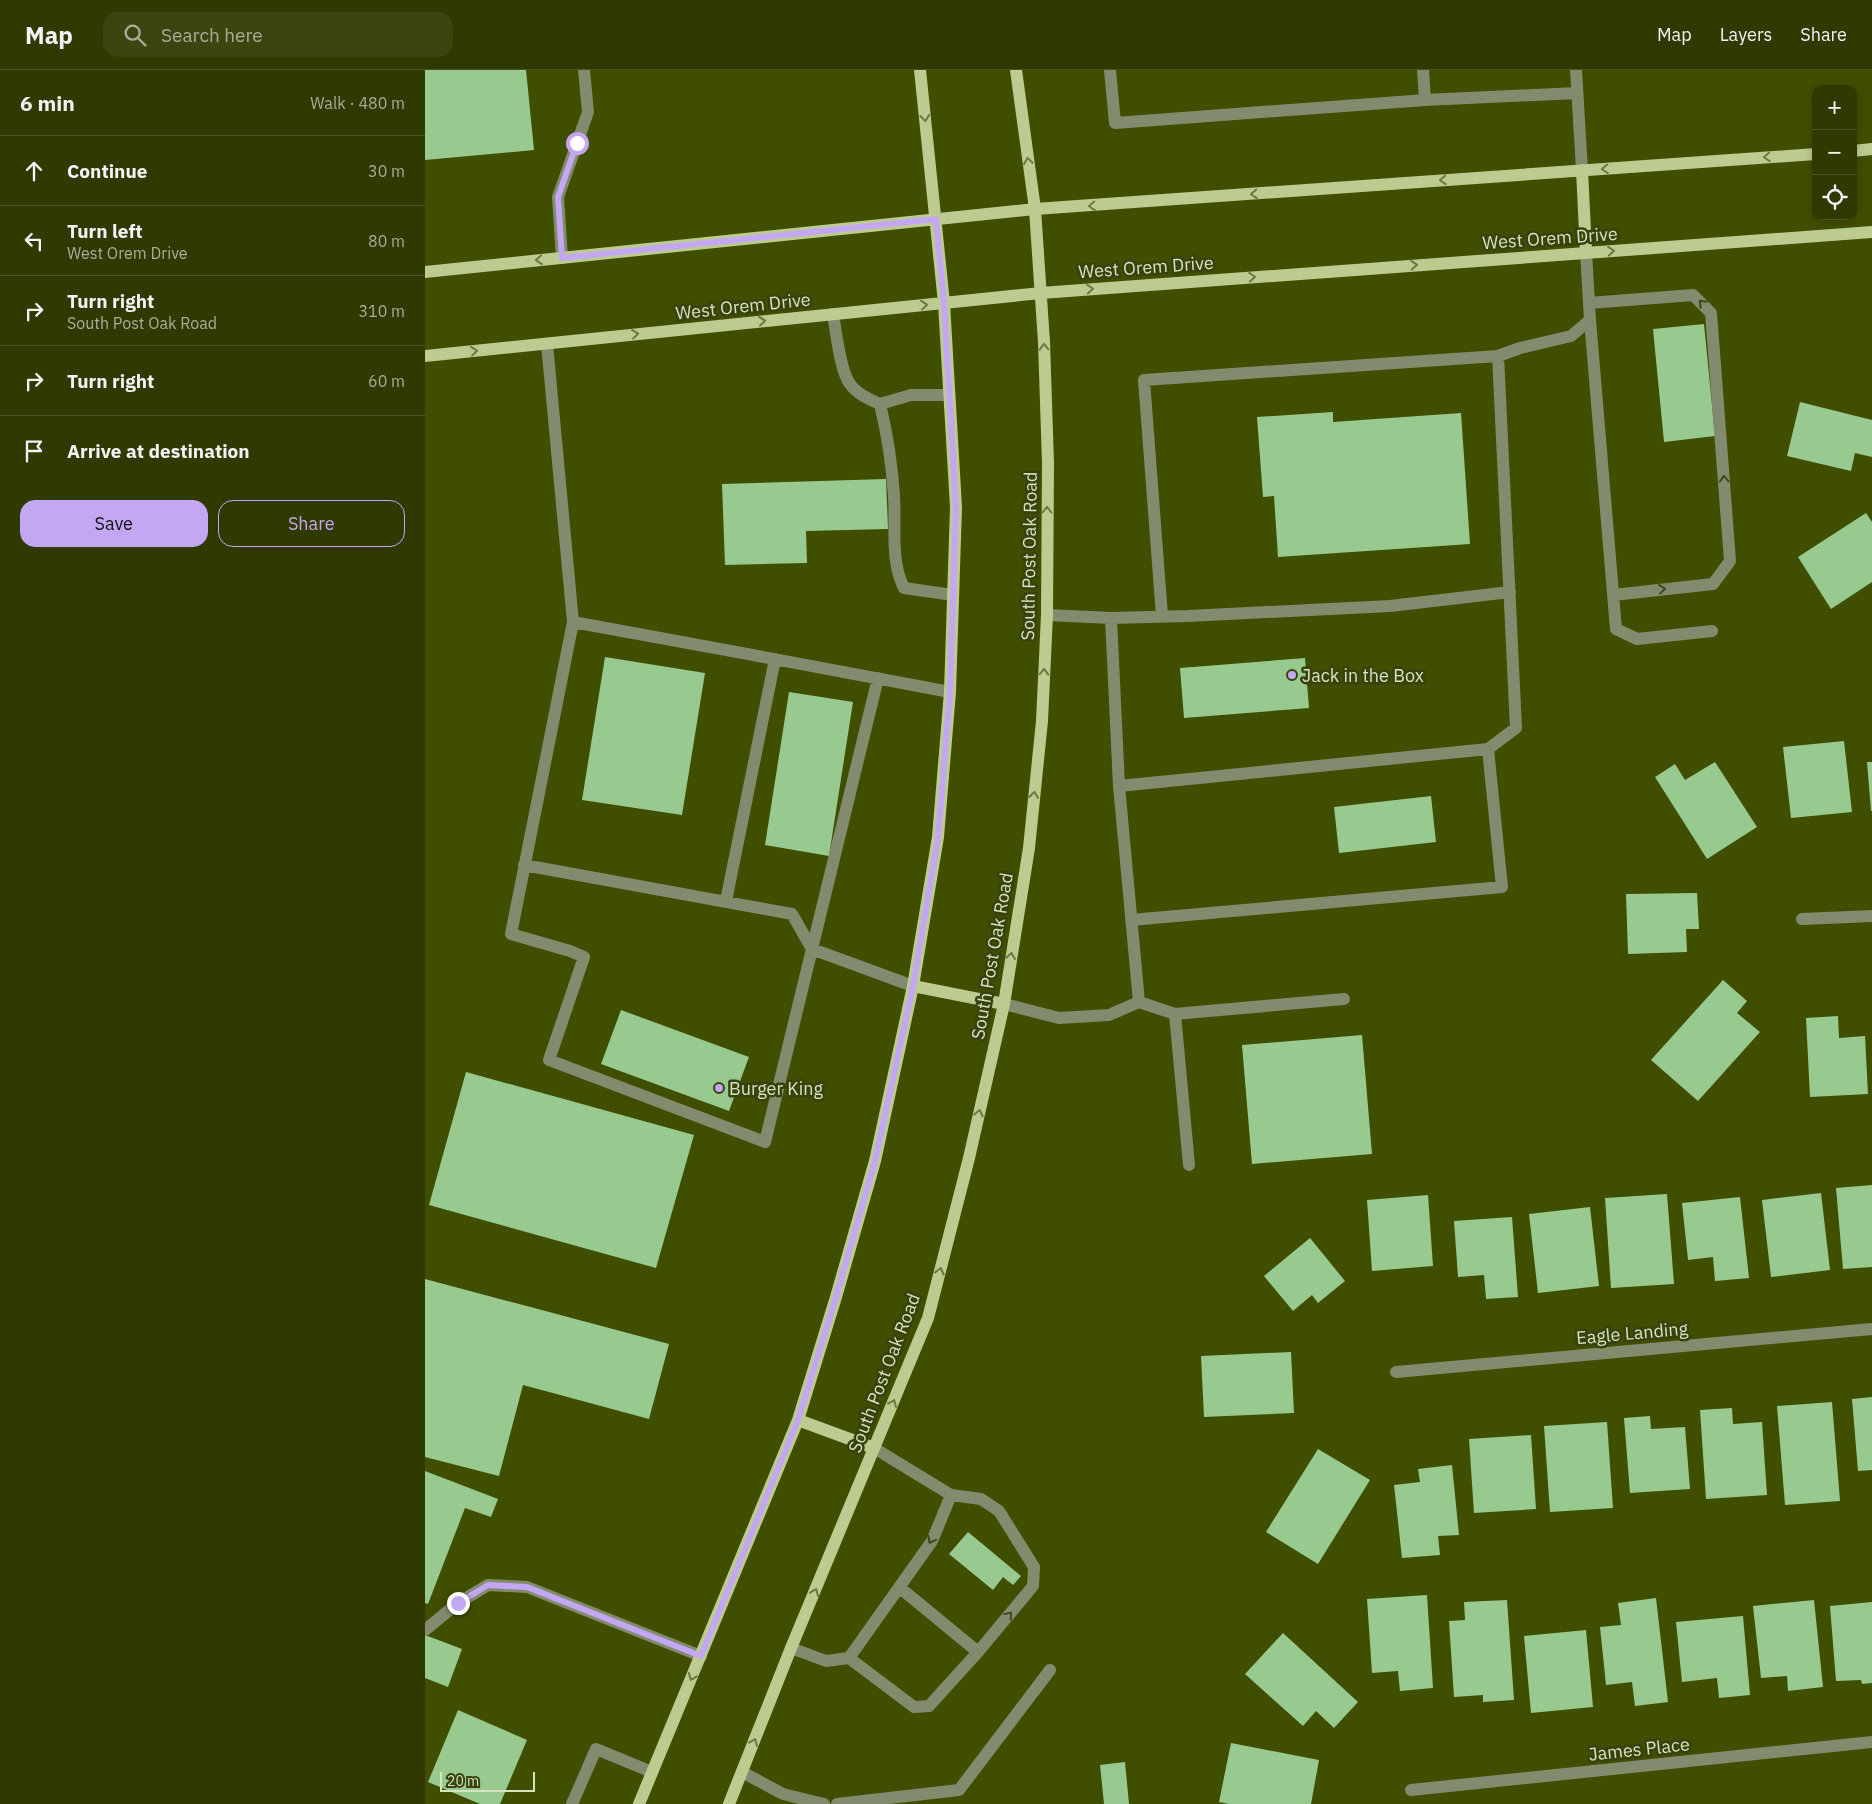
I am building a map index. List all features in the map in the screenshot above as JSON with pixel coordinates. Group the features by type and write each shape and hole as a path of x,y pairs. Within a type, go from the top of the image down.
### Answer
{"main road":[{"path":"639,1804 798,1420 875,1161 913,986 938,837 950,692 956,507 944,303 920,70"},
{"name":"South Post Oak Road","path":"729,1804 791,1648 928,1318 969,1158 1003,1004 1029,848 1042,721 1047,615 1047,463 1044,342 1035,209 1016,70"},
{"path":"1857,151 1872,150"},
{"path":"425,272 1035,209 1812,154"},
{"path":"1582,170 1586,252"},
{"name":"West Orem Drive","path":"425,356 1041,293 1872,232"},
{"path":"913,986 1003,1004"},
{"path":"798,1420 874,1448"}],"street":[{"path":"562,258 558,197 588,112 584,70"},
{"path":"1110,70 1115,123 1425,100 1577,94"},
{"path":"1423,70 1425,100"},
{"path":"1576,70 1582,170"},
{"path":"1586,252 1616,629 1637,639 1712,631"},
{"path":"1589,303 1693,294 1711,313 1730,561 1713,584 1613,595"},
{"path":"833,314 843,365 849,384 864,397 880,404 911,394 949,395"},
{"path":"1162,616 1144,380 1498,356 1520,348 1571,336 1591,320"},
{"path":"547,344 573,622 511,934 570,951 585,958 549,1060 765,1142 878,678"},
{"path":"1119,786 1489,749 1516,728 1498,356"},
{"path":"880,404 885,424 894,496 895,563 900,579 904,588 953,595"},
{"path":"1047,615 1111,618 1390,606 1510,592"},
{"path":"1111,618 1119,786 1139,1002"},
{"path":"573,622 950,692"},
{"path":"727,901 775,659"},
{"path":"1131,920 1502,887 1489,749"},
{"path":"525,865 792,914 812,949 913,986"},
{"path":"1802,919 1872,916"},
{"path":"1003,1004 1059,1018 1109,1014 1139,1002 1175,1014 1344,999"},
{"path":"1175,1014 1189,1165"},
{"name":"Eagle Landing","path":"1396,1372 1872,1330"},
{"path":"791,1648 826,1661 849,1658 915,1707 929,1706 978,1652 1033,1586 1035,1568 999,1511 981,1499 951,1495 874,1448"},
{"path":"849,1658 932,1541 951,1495"},
{"path":"425,1630 458,1603 488,1585 527,1587 701,1656"},
{"path":"899,1587 978,1652"},
{"path":"837,1804 959,1790 1050,1670"},
{"name":"James Place","path":"1411,1790 1872,1742"},
{"path":"572,1804 596,1749 652,1772"},
{"path":"742,1772 783,1794 824,1804"}],"building":[{"path":"425,70 526,70 534,150 425,160"},
{"path":"1704,324 1715,436 1664,442 1653,329"},
{"path":"1800,402 1872,420 1872,457 1855,453 1851,471 1787,456"},
{"path":"1333,412 1333,422 1461,413 1470,544 1278,557 1274,496 1263,497 1257,417"},
{"path":"886,479 888,529 806,531 807,563 725,565 722,484"},
{"path":"1866,513 1872,522 1872,582 1831,609 1798,557"},
{"path":"605,657 705,673 682,815 582,800"},
{"path":"1305,658 1309,708 1184,718 1180,668"},
{"path":"789,692 853,702 829,856 765,845"},
{"path":"1844,741 1852,812 1791,818 1783,747"},
{"path":"1715,762 1757,827 1707,859 1655,777 1675,764 1685,780"},
{"path":"1867,762 1872,762 1872,811 1871,811"},
{"path":"1431,796 1436,842 1339,853 1334,807"},
{"path":"1697,893 1699,929 1686,929 1687,952 1628,954 1626,894"},
{"path":"1723,980 1747,1001 1737,1013 1760,1032 1698,1101 1651,1060"},
{"path":"621,1010 749,1057 729,1111 601,1064"},
{"path":"1838,1016 1839,1038 1865,1036 1868,1094 1810,1097 1806,1018"},
{"path":"1362,1035 1372,1154 1252,1164 1242,1045"},
{"path":"466,1072 694,1135 656,1268 429,1205"},
{"path":"1872,1185 1872,1267 1843,1269 1836,1188"},
{"path":"1821,1193 1830,1270 1771,1277 1762,1200"},
{"path":"1667,1194 1674,1284 1611,1288 1605,1198"},
{"path":"1428,1195 1433,1266 1372,1271 1367,1200"},
{"path":"1740,1197 1749,1278 1715,1281 1713,1257 1688,1260 1682,1203"},
{"path":"1590,1207 1599,1286 1538,1293 1529,1214"},
{"path":"1512,1217 1518,1297 1486,1299 1484,1275 1458,1277 1454,1221"},
{"path":"1310,1238 1345,1281 1318,1303 1312,1295 1293,1311 1264,1276"},
{"path":"425,1279 669,1344 649,1419 523,1385 499,1476 425,1457"},
{"path":"1291,1352 1294,1413 1204,1417 1201,1356"},
{"path":"1872,1397 1872,1470 1858,1471 1852,1399"},
{"path":"1832,1402 1840,1501 1785,1505 1777,1406"},
{"path":"1732,1408 1733,1424 1762,1422 1767,1495 1706,1499 1700,1410"},
{"path":"1650,1416 1651,1429 1685,1427 1690,1489 1630,1493 1624,1418"},
{"path":"1607,1422 1613,1508 1550,1512 1544,1426"},
{"path":"1531,1435 1536,1509 1474,1513 1469,1439"},
{"path":"1318,1449 1370,1480 1318,1564 1266,1532"},
{"path":"1452,1465 1459,1535 1438,1536 1440,1555 1402,1558 1394,1485 1420,1482 1418,1469"},
{"path":"425,1471 498,1499 491,1517 465,1508 428,1604 425,1603"},
{"path":"968,1532 1021,1576 1013,1585 1003,1577 993,1590 949,1554"},
{"path":"1427,1595 1433,1688 1400,1691 1398,1671 1372,1673 1367,1599"},
{"path":"1656,1598 1668,1702 1635,1706 1632,1682 1606,1685 1600,1627 1621,1625 1618,1603"},
{"path":"1507,1600 1514,1700 1483,1702 1483,1695 1454,1697 1449,1621 1465,1620 1464,1602"},
{"path":"1814,1600 1823,1687 1788,1691 1787,1676 1761,1678 1753,1606"},
{"path":"1872,1602 1872,1683 1862,1684 1861,1680 1836,1681 1830,1606"},
{"path":"1743,1616 1750,1695 1719,1698 1717,1678 1682,1682 1676,1622"},
{"path":"1586,1630 1593,1707 1531,1713 1524,1636"},
{"path":"1283,1633 1358,1702 1334,1728 1316,1711 1303,1726 1245,1674"},
{"path":"425,1635 462,1649 448,1687 425,1678"},
{"path":"458,1710 527,1740 500,1804 480,1804 428,1782"},
{"path":"1231,1743 1319,1760 1311,1804 1229,1804 1219,1802"},
{"path":"1125,1762 1129,1804 1104,1804 1100,1765"}],"place":[{"name":"Jack in the Box","path":"1292,675"},
{"name":"Burger King","path":"719,1088"}],"route":[{"path":"458,1603 488,1585 527,1587 701,1656 798,1420 875,1161 913,986 938,837 950,692 956,507 944,303 936,219 562,258 558,197 577,143"}]}
